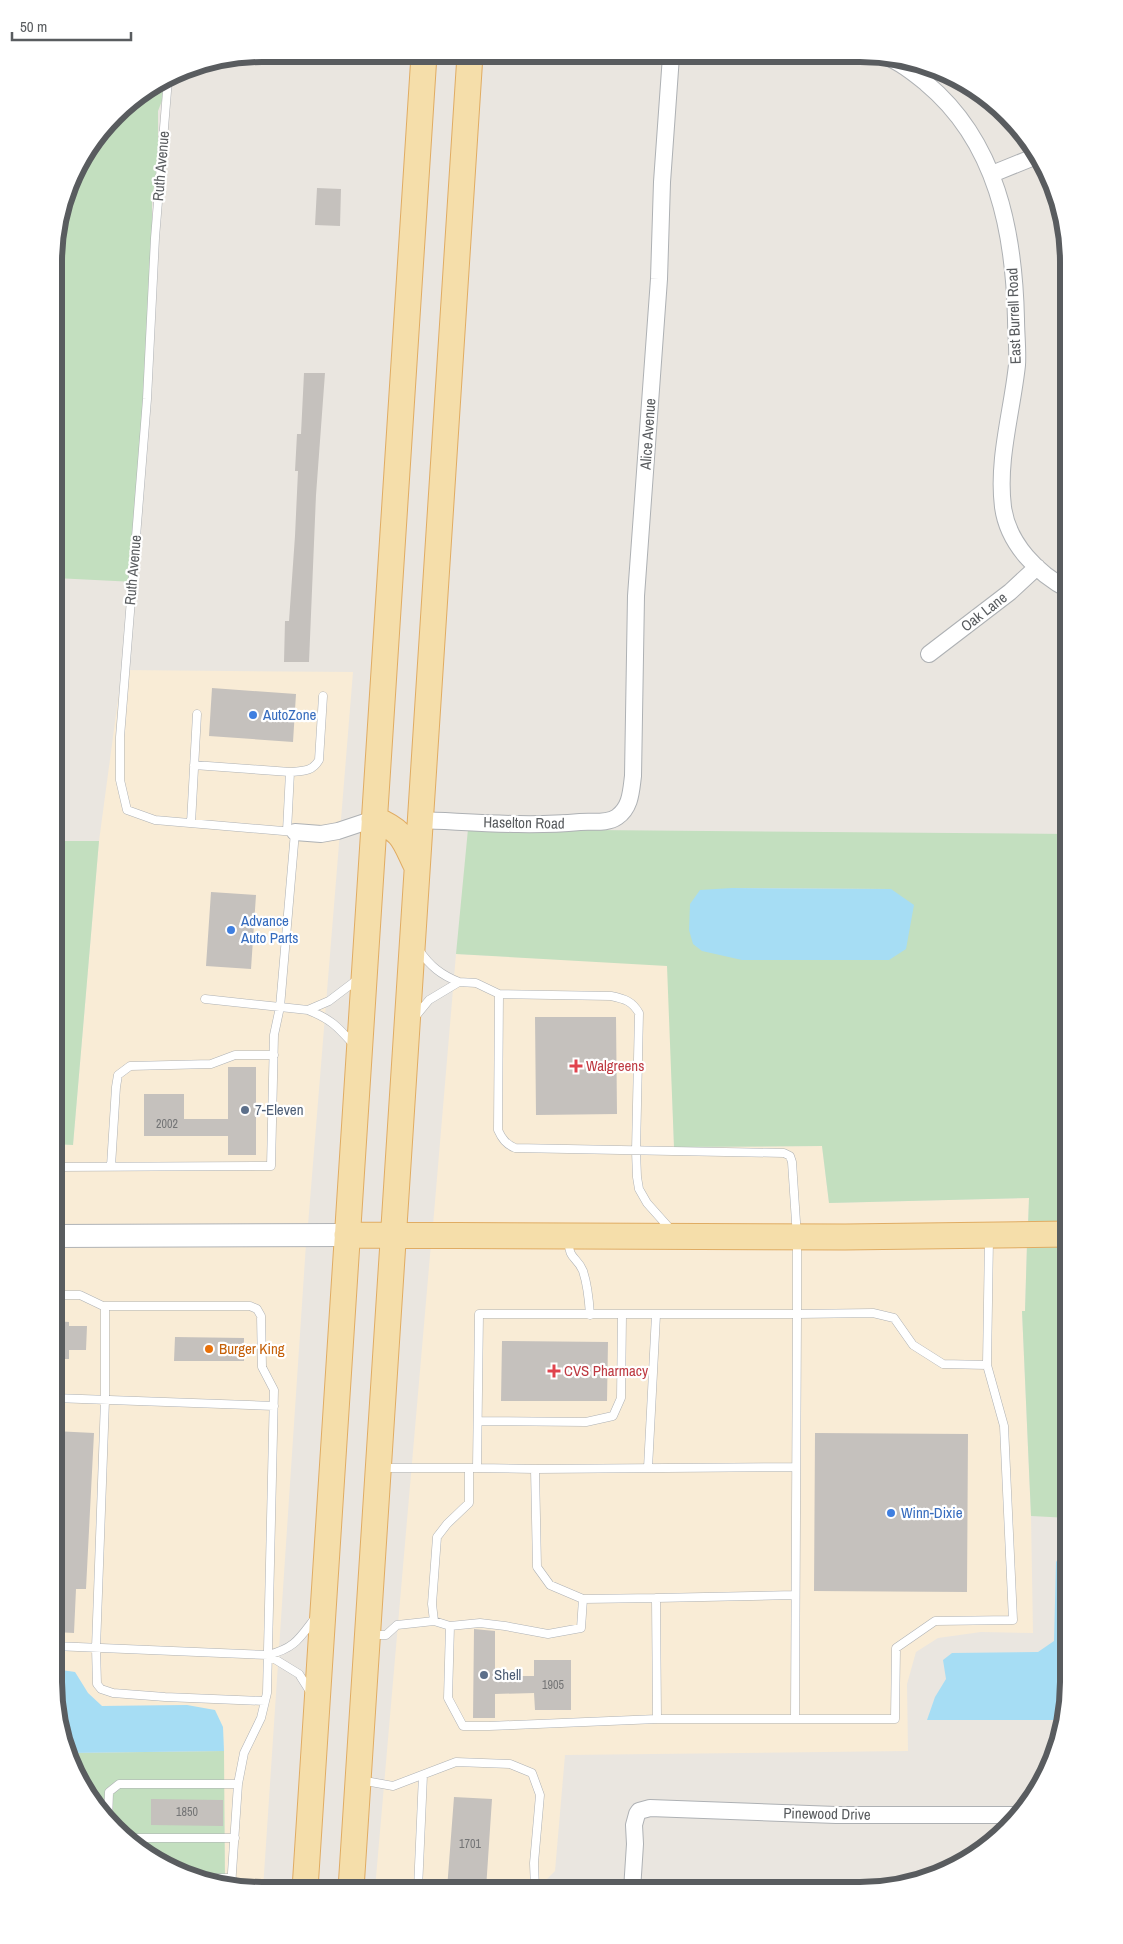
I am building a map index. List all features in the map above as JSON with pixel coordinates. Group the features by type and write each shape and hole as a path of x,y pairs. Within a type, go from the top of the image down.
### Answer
{"main road":[{"path":"305,1882 424,62"},
{"path":"457,62 455,112 464,146"},
{"path":"351,1882 470,62"},
{"path":"374,818 391,826 402,836 417,868"},
{"path":"62,1236 394,1234 797,1237 1060,1234"},
{"path":"314,1744 320,1882"}],"street":[{"name":"Alice Avenue","path":"624,811 630,800 633,776 636,596 659,279 662,182 671,62"},
{"name":"East Burrell Road","path":"903,67 918,76 944,98 974,138 992,174 1006,225 1015,280 1017,363 1004,445 1003,508 1009,528 1019,547 1037,567 1060,585"},
{"path":"992,174 1031,158"},
{"name":"Oak Lane","path":"929,654 1003,598 1037,567"},
{"name":"Haselton Road","path":"420,820 556,825 605,822 616,818 624,811"},
{"name":"Ruth Avenue","path":"291,831 330,833 374,818"},
{"name":"Pinewood Drive","path":"632,1882 634,1825 639,1811 650,1808 836,1815 1010,1815"}],"lane":[{"name":"Ruth Avenue","path":"167,86 120,738 120,780 127,810 155,820 291,831"},
{"path":"194,765 290,772 306,771 314,767 319,760 322,696"},
{"path":"191,823 197,714"},
{"path":"62,1167 271,1166 274,1035 280,1007 291,831 290,772"},
{"path":"413,940 431,966 447,977 460,982 476,983 499,994 611,996 626,999 634,1005 639,1014 636,1151 639,1189 647,1203 676,1236"},
{"path":"308,1010 336,997 364,974"},
{"path":"407,1026 429,1000 460,982"},
{"path":"499,994 498,1130 501,1138 507,1144 515,1148 784,1153 790,1156 797,1237 795,1719"},
{"path":"205,998 308,1010 327,1017 335,1023 359,1050"},
{"path":"111,1166 118,1075 130,1066 211,1064 235,1055 274,1055"},
{"path":"450,1626 448,1698 463,1726 657,1719 895,1719 896,1648 935,1621 1012,1620 1004,1426 987,1365 988,1235"},
{"path":"569,1236 568,1252 582,1269 589,1292 590,1315"},
{"path":"62,1295 80,1295 105,1306 250,1306 257,1310 261,1316 262,1367 274,1390 267,1693 261,1718 244,1753 238,1784 232,1878 223,1878"},
{"path":"105,1306 96,1648 97,1684 101,1689 113,1693 265,1701"},
{"path":"434,1621 432,1604 437,1537 447,1524 469,1503 478,1421 479,1314 873,1313 894,1318 913,1345 943,1364 987,1365"},
{"path":"478,1421 586,1422 613,1416 621,1398 622,1315"},
{"path":"648,1468 656,1315"},
{"path":"62,1398 274,1406"},
{"path":"378,1468 796,1467"},
{"path":"535,1469 537,1567 550,1585 582,1599 796,1595"},
{"path":"656,1598 657,1719"},
{"path":"368,1635 386,1635 397,1625 434,1621 450,1626 480,1623 548,1634 581,1628 582,1599"},
{"path":"62,1646 268,1655 284,1651 303,1636 323,1608"},
{"path":"268,1655 299,1674 317,1703"},
{"path":"358,1780 393,1786 456,1762 510,1764 532,1773 540,1794 534,1862 535,1882"},
{"path":"418,1882 423,1775"},
{"path":"108,1809 109,1792 119,1784 238,1784"},
{"path":"138,1838 235,1838"}],"shaded area":[{"path":"122,670 353,672 308,1225 62,1226 62,1144 73,1145 99,841"},
{"path":"456,954 668,965 674,1147 822,1146 829,1203 1029,1198 1028,1225 433,1225"},
{"path":"306,1244 263,1882 225,1878 223,1727 187,1705 102,1706 88,1693 75,1672 62,1670 62,1245"},
{"path":"431,1244 1027,1244 1025,1311 1022,1311 1031,1516 1033,1633 981,1632 938,1638 916,1652 907,1684 908,1751 565,1755 555,1871 544,1882 376,1882"}],"green space":[{"path":"163,88 163,98 158,111 158,157 152,201 135,582 62,578 62,262 69,210 89,162 112,130 130,112"},
{"path":"468,829 1060,834 1060,1225 1028,1225 1029,1198 829,1203 822,1146 674,1147 667,966 456,954","holes":["732,888 891,889 889,960 742,960"]},
{"path":"62,841 99,841 73,1145 62,1144"},
{"path":"1060,1243 1060,1518 1031,1516 1022,1311 1025,1311 1027,1244"},
{"path":"224,1751 225,1878 198,1871 174,1861 151,1848 130,1832 112,1814 96,1793 76,1753"}],"water":[{"path":"732,888 891,889 914,905 906,949 889,960 742,960 702,951 693,944 689,930 690,904 700,890"},
{"path":"1060,1556 1060,1695 1057,1720 927,1720 935,1697 946,1679 943,1660 952,1653 1038,1652 1054,1641 1056,1562"},
{"path":"62,1670 75,1672 88,1693 102,1706 187,1705 215,1710 223,1727 224,1751 76,1753 66,1721"}],"building":[{"path":"317,188 341,189 340,226 315,225"},
{"path":"304,373 325,373 316,495 309,662 284,662 285,621 289,621 295,536 298,471 295,471 297,434 301,434"},
{"name":"AutoZone","path":"212,688 296,694 293,742 209,736"},
{"name":"Advance Auto Parts","path":"211,892 256,895 251,969 206,966"},
{"name":"Walgreens","path":"535,1017 616,1017 617,1114 536,1115"},
{"path":"228,1067 256,1067 256,1155 228,1155 228,1136 144,1136 144,1094 184,1094 184,1119 228,1119"},
{"path":"62,1322 69,1322 69,1326 87,1326 86,1350 69,1350 69,1359 62,1359"},
{"name":"Burger King","path":"175,1337 244,1338 244,1361 174,1361"},
{"name":"CVS Pharmacy","path":"502,1341 608,1342 607,1401 501,1401"},
{"path":"62,1431 94,1433 86,1589 76,1589 74,1633 62,1632"},
{"name":"Winn-Dixie","path":"815,1433 968,1434 967,1592 814,1591"},
{"path":"474,1629 495,1631 495,1676 534,1676 534,1660 571,1660 571,1710 535,1710 534,1693 495,1694 495,1718 473,1718"},
{"path":"454,1797 492,1799 486,1882 448,1882"},
{"path":"151,1799 223,1800 223,1826 151,1825"}],"place":[{"name":"AutoZone","path":"253,715"},
{"name":"Advance Auto Parts","path":"231,930"},
{"name":"Walgreens","path":"576,1066"},
{"name":"7-Eleven","path":"245,1110"},
{"name":"Burger King","path":"209,1349"},
{"name":"CVS Pharmacy","path":"554,1371"},
{"name":"Winn-Dixie","path":"891,1513"},
{"name":"Shell","path":"484,1675"}]}
